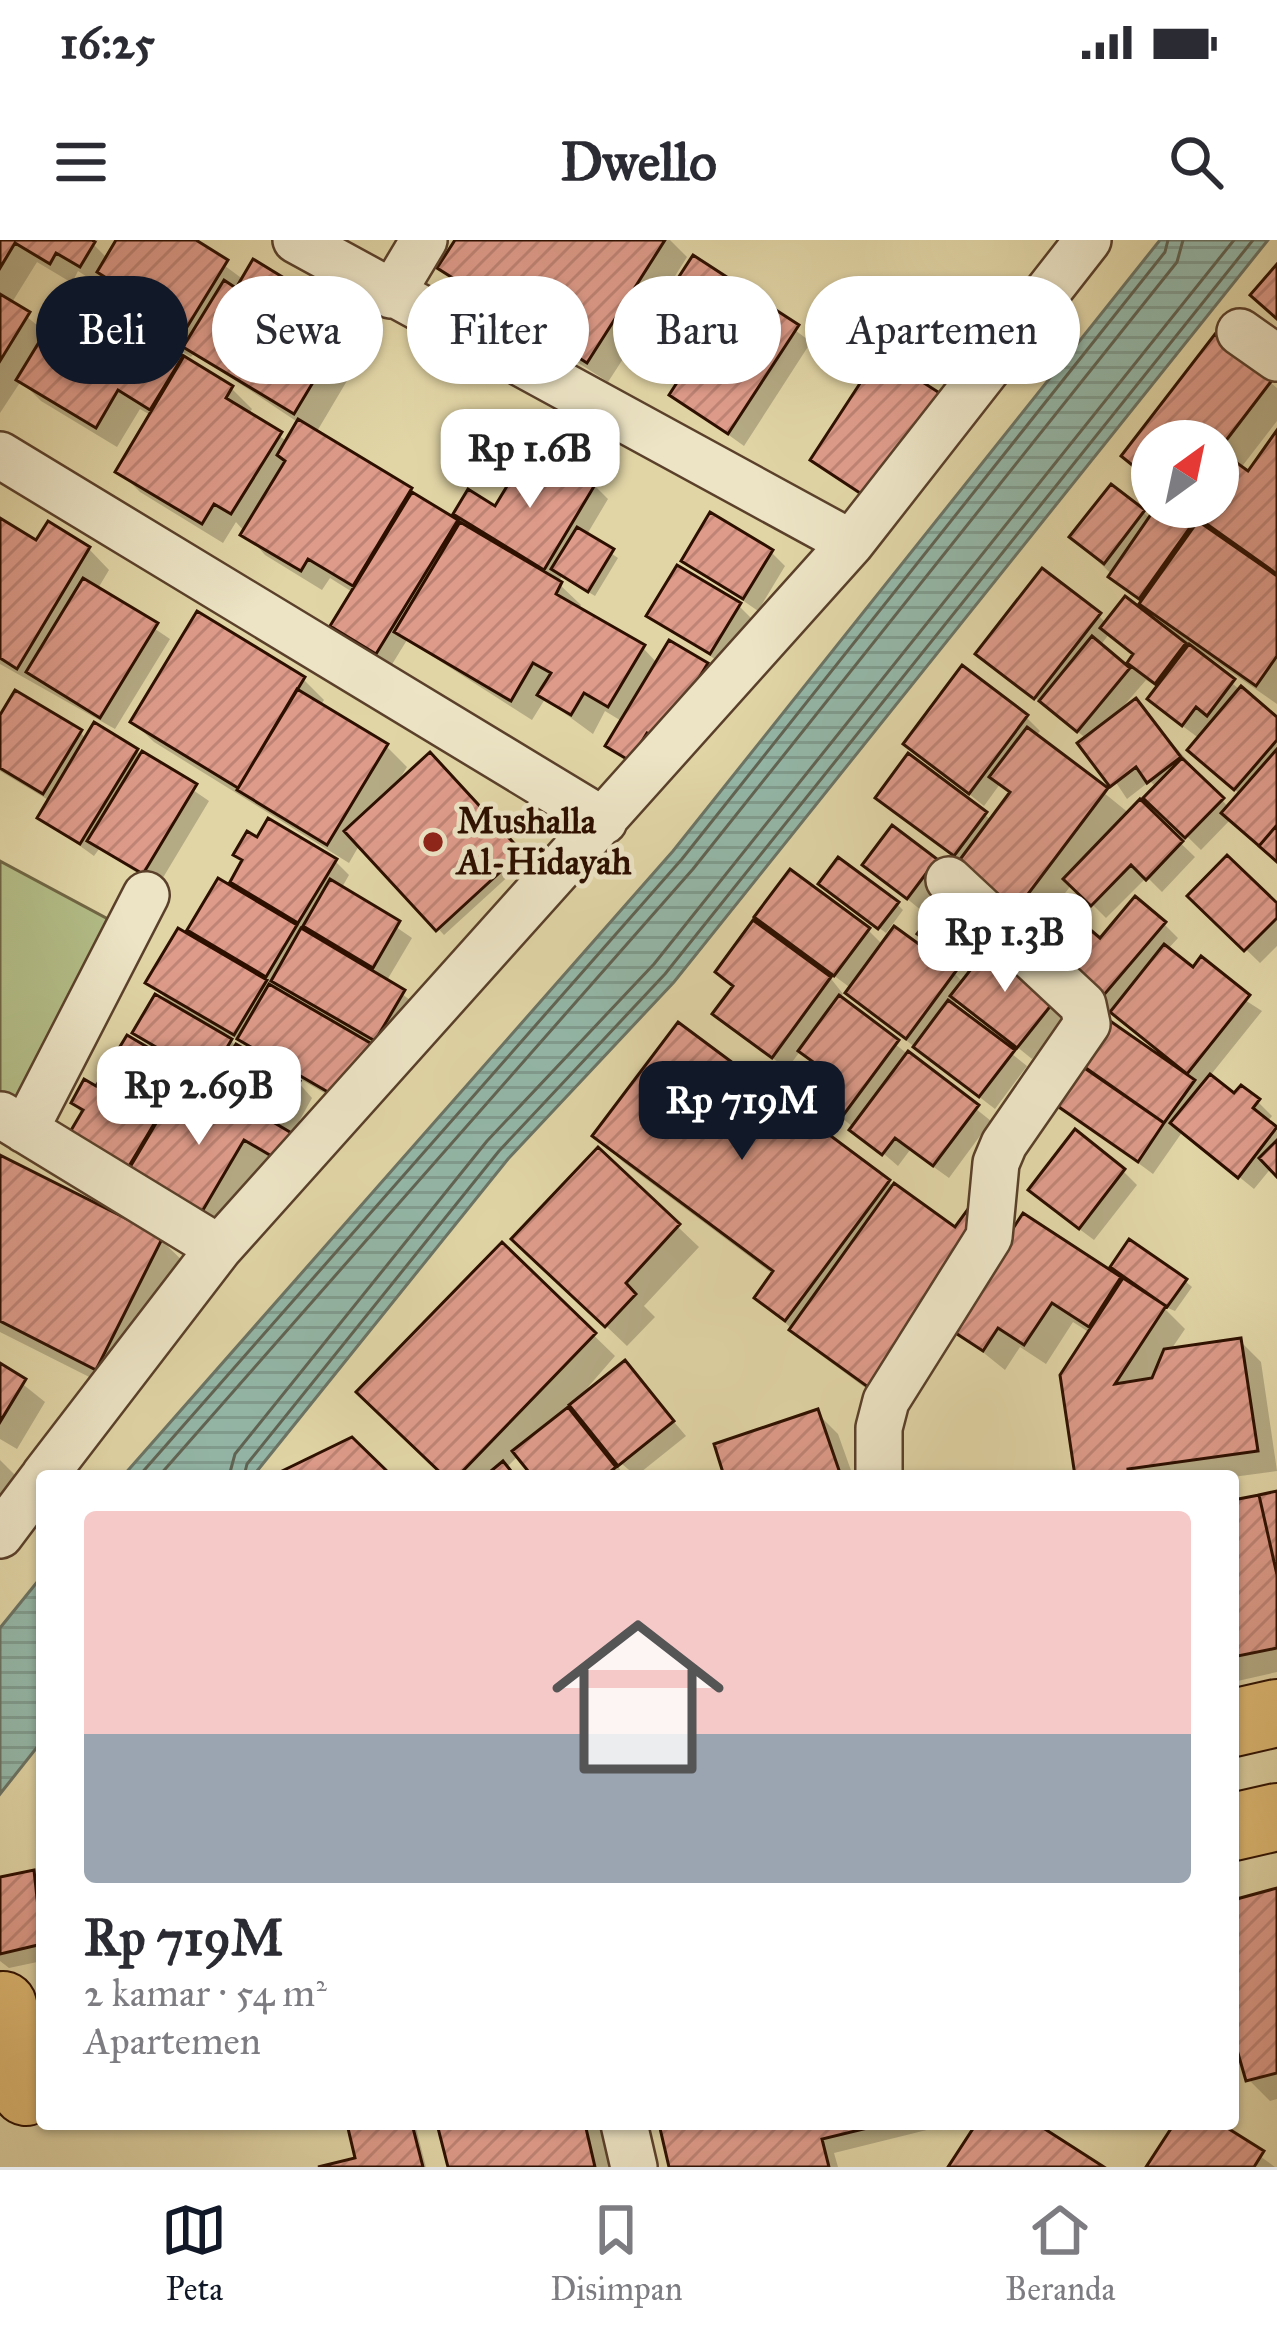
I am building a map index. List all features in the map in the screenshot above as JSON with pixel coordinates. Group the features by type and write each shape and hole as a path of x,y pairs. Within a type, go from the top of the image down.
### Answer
{"highway":[{"path":"1239,1722 1277,1713"},
{"path":"1239,1826 1277,1817"},
{"path":"15,2002 23,2093"}],"street":[{"path":"296,240 851,544"},
{"path":"392,295 424,240"},
{"path":"48,1470 219,1248 851,544 1088,240"},
{"path":"1240,332 1277,358"},
{"path":"0,455 604,821"},
{"path":"879,1470 879,1428 886,1401 989,1238 996,1163 1004,1144 1087,1024 1083,1005 950,880"},
{"path":"146,895 13,1122 219,1248"},
{"path":"0,1535 36,1486"},
{"path":"625,2130 634,2167"}],"green space":[{"path":"0,861 119,925 29,1108 0,1092"}],"water":[{"path":"1160,240 1268,240 674,982 508,1159 258,1470 128,1470 673,851 1045,384 1080,384 1080,340"},
{"path":"36,1583 36,1749 0,1794 0,1628"}],"building":[{"path":"0,240 95,242 80,267 56,253 50,264 15,243 0,268"},
{"path":"116,240 196,240 228,260 218,276 212,276 212,286 188,325 188,276 103,276 97,272"},
{"path":"455,240 665,240 642,276 613,276 613,322 589,360 589,276 450,276 437,268"},
{"path":"693,255 725,276 679,276"},
{"path":"253,259 281,276 243,276"},
{"path":"1277,264 1277,319 1250,295"},
{"path":"0,294 30,312 0,361"},
{"path":"212,300 212,365 188,350 188,339"},
{"path":"781,313 799,325 781,353"},
{"path":"1215,334 1273,379 1239,424 1149,420"},
{"path":"36,347 36,384 166,384 150,410 118,390 96,428 16,380"},
{"path":"188,358 212,373 212,384 233,386 226,398 282,432 231,514 214,504 202,524 115,472 167,384 188,384"},
{"path":"244,384 312,384 294,414"},
{"path":"676,384 761,384 728,434 669,395"},
{"path":"860,384 926,384 949,399 866,497 810,460"},
{"path":"298,419 412,488 353,586 308,559 301,571 240,535 285,461 277,455"},
{"path":"1277,430 1277,574 1212,528 1239,528 1239,464 1248,471"},
{"path":"1131,443 1131,464 1121,456"},
{"path":"535,459 568,479 574,469 596,483 544,570 453,514 468,489 495,506 521,463 530,468"},
{"path":"1111,484 1131,499 1131,528 1104,564 1069,537"},
{"path":"412,492 458,520 376,654 330,626"},
{"path":"710,512 773,550 743,599 681,561"},
{"path":"0,518 36,540 48,521 90,547 17,669 0,658"},
{"path":"460,522 562,582 556,594 645,645 608,707 584,693 571,715 537,695 551,673 533,663 511,701 394,632"},
{"path":"577,527 614,549 588,592 551,569"},
{"path":"1142,528 1190,528 1139,599 1108,577"},
{"path":"1193,528 1208,528 1277,576 1277,656 1256,686 1139,604"},
{"path":"677,565 741,603 710,654 646,616"},
{"path":"1042,568 1101,613 1034,699 975,654"},
{"path":"83,578 158,623 100,718 26,672"},
{"path":"1125,596 1186,643 1155,684 1127,663 1133,654 1100,628"},
{"path":"197,611 305,677 238,788 130,722"},
{"path":"1092,636 1130,668 1077,732 1039,701"},
{"path":"669,640 708,663 661,741 647,733 630,761 605,746"},
{"path":"1189,644 1235,679 1207,716 1196,707 1182,726 1147,699"},
{"path":"962,665 1028,715 969,794 903,744"},
{"path":"1241,686 1277,717 1277,740 1234,790 1187,750"},
{"path":"297,689 388,744 327,845 237,790"},
{"path":"15,690 82,730 43,794 0,768 0,715"},
{"path":"1136,698 1181,757 1147,783 1136,767 1110,787 1077,743"},
{"path":"94,722 138,749 80,844 37,818"},
{"path":"1027,727 1108,788 1010,918 950,873 1010,792 989,777"},
{"path":"1277,749 1277,825 1259,846 1221,813"},
{"path":"142,751 197,784 143,874 87,841"},
{"name":"Mushalla Al-Hidayah","path":"430,752 522,852 436,931 344,831"},
{"path":"908,753 987,812 954,856 875,798"},
{"path":"1182,758 1224,798 1185,838 1143,798"},
{"path":"1140,799 1183,841 1146,880 1131,865 1091,906 1063,879"},
{"path":"268,818 337,859 298,923 230,882 242,860 233,855 247,831 257,837"},
{"path":"892,825 937,859 907,899 862,865"},
{"path":"1277,825 1277,862 1259,846"},
{"path":"1227,855 1277,903 1277,918 1244,951 1187,896"},
{"path":"838,857 899,902 878,929 818,884"},
{"path":"790,869 870,928 834,976 754,917"},
{"path":"218,878 297,925 266,977 187,930"},
{"path":"330,879 400,921 373,968 303,926"},
{"path":"1135,896 1166,922 1097,1003 1024,942 1058,902 1100,938"},
{"path":"945,897 984,925 956,963 917,934"},
{"path":"753,920 831,977 772,1058 712,1014 733,986 715,972"},
{"path":"894,926 956,971 906,1039 845,993"},
{"path":"178,928 267,980 234,1035 145,983"},
{"path":"301,928 405,990 375,1041 271,981"},
{"path":"993,941 1060,994 1017,1048 950,996"},
{"path":"1164,944 1193,967 1201,956 1250,995 1187,1074 1110,1012"},
{"path":"269,984 372,1044 340,1099 237,1039"},
{"path":"155,994 232,1039 209,1078 132,1033"},
{"path":"839,995 899,1040 842,1117 800,1085 816,1064 798,1051"},
{"path":"948,1000 1015,1050 979,1097 913,1047"},
{"path":"1103,1016 1195,1080 1164,1123 1073,1060"},
{"path":"678,1022 890,1180 785,1321 754,1298 773,1271 592,1136"},
{"path":"127,1035 186,1070 119,1183 60,1149 83,1110 71,1103 84,1079 96,1086"},
{"path":"236,1044 300,1081 277,1121 212,1084"},
{"path":"908,1051 979,1105 933,1166 895,1138 882,1155 849,1130"},
{"path":"1083,1066 1164,1123 1138,1162 1056,1105"},
{"path":"187,1071 300,1138 285,1164 244,1140 193,1227 120,1184"},
{"path":"1210,1074 1234,1093 1241,1085 1260,1099 1253,1108 1277,1127 1238,1178 1170,1123"},
{"path":"1075,1129 1125,1169 1079,1229 1028,1190"},
{"path":"1277,1140 1277,1177 1259,1158"},
{"path":"598,1147 680,1224 626,1283 636,1294 605,1327 511,1239"},
{"path":"0,1155 163,1237 96,1370 0,1321"},
{"path":"894,1183 955,1227 968,1209 987,1223 868,1387 789,1330"},
{"path":"1023,1213 1121,1277 1089,1327 1052,1303 1024,1345 998,1328 983,1351 948,1328"},
{"path":"1129,1239 1187,1279 1167,1307 1110,1267"},
{"path":"502,1242 596,1333 464,1470 438,1470 356,1392"},
{"path":"1123,1278 1166,1306 1115,1384 1152,1378 1164,1349 1241,1338 1258,1451 1128,1470 1074,1470 1060,1375"},
{"path":"625,1360 674,1421 618,1466 569,1405"},
{"path":"0,1363 26,1379 0,1422"},
{"path":"568,1407 616,1467 527,1470 512,1451"},
{"path":"818,1409 839,1470 722,1470 714,1444"},
{"path":"352,1437 386,1470 284,1470"},
{"path":"1277,1491 1277,1575 1259,1495"},
{"path":"1259,1495 1277,1575 1277,1648 1239,1656 1239,1499"},
{"path":"34,1870 36,1945 0,1954 0,1877"},
{"path":"1277,1888 1277,2073 1246,2081 1239,2057 1239,1898"},
{"path":"348,2130 414,2130 423,2167 318,2167 355,2158"},
{"path":"439,2130 586,2130 595,2167 448,2167"},
{"path":"660,2130 859,2130 822,2139 829,2167 669,2167"},
{"path":"972,2130 1046,2130 1104,2167 948,2167"},
{"path":"1170,2130 1231,2130 1264,2151 1254,2167 1146,2167"}],"place":[{"name":"Mushalla Al-Hidayah","path":"433,842"}]}
